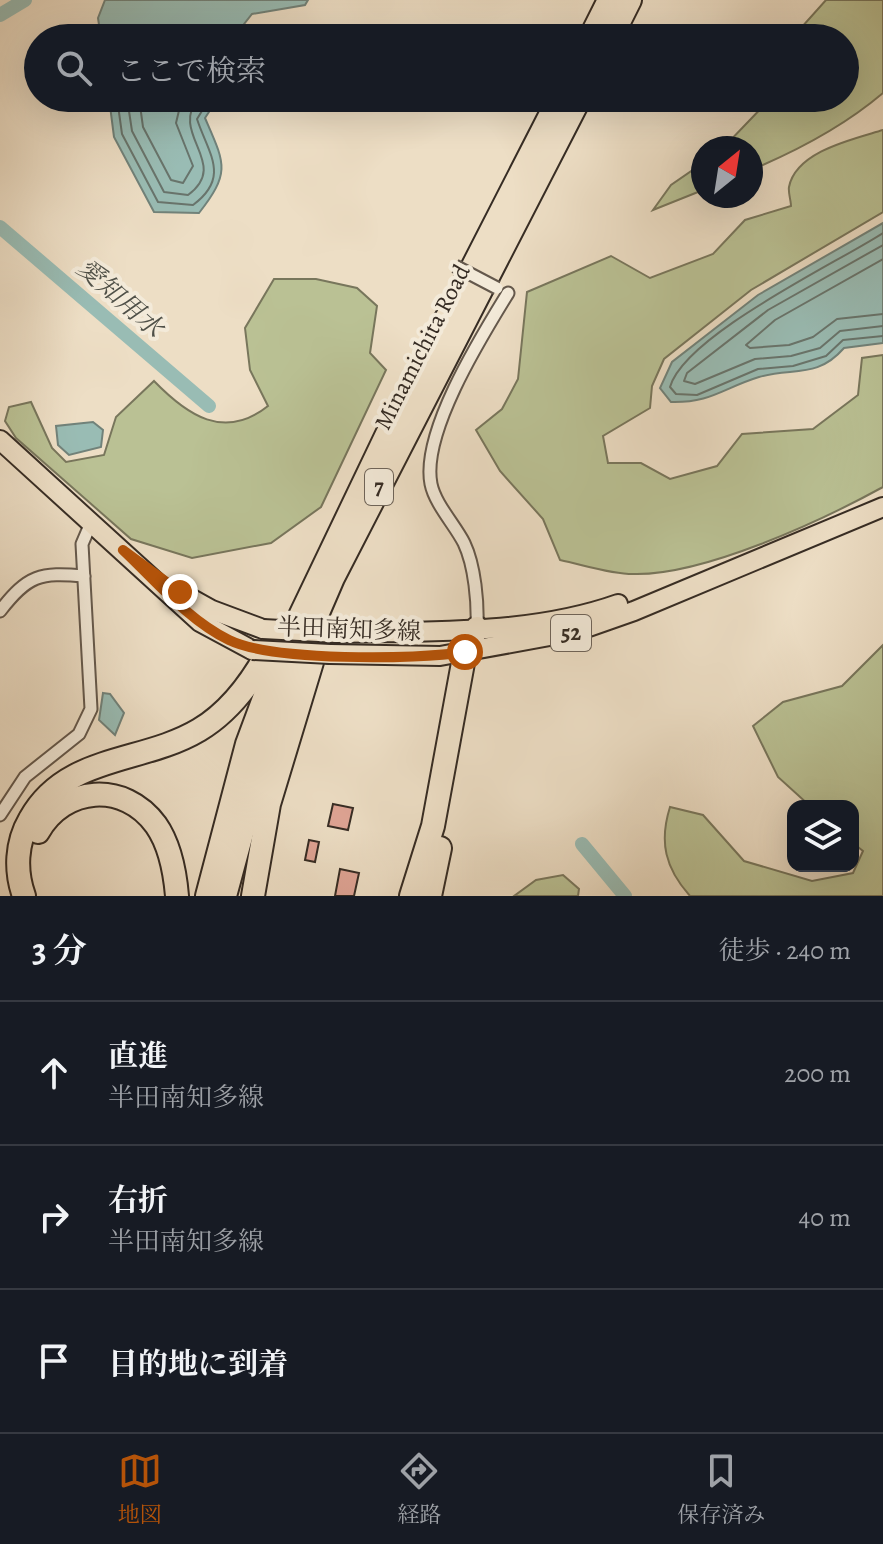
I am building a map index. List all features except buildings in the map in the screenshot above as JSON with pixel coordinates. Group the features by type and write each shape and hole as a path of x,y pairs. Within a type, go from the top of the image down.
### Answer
{"highway":[{"path":"597,24 609,0"},
{"path":"618,24 630,0"},
{"name":"Minamichita Road","path":"207,896 247,744 276,666 387,434 552,112"},
{"name":"Minamichita Road","path":"225,896 272,728 333,578 573,112"},
{"path":"24,896 18,867 22,837 35,809 58,785 112,760 200,730 253,679 371,443 387,434"},
{"path":"253,896 273,790 302,687 337,596 333,578"},
{"path":"430,896 477,628"},
{"path":"411,896 433,826 473,651"},
{"path":"36,896 30,875 36,836 56,808 89,793 125,800 145,812 167,849 177,896"}],"main road":[{"name":"半田南知多線","path":"0,440 200,622 252,650 440,656 577,631 883,507"},
{"name":"半田南知多線","path":"123,550 180,592 225,616 263,629 338,633 477,628 599,611 661,589 694,585"}],"street":[{"path":"455,266 502,291 470,355 442,422 432,457 431,486 466,547 478,608 477,628"},
{"path":"0,815 25,777 79,734 88,718 91,699 82,544 91,523"},
{"path":"0,611 16,590 47,572 84,576"}],"green space":[{"path":"826,0 883,0 883,93 859,112 859,24 805,24"},
{"path":"758,112 858,112 820,137 763,165 763,136 735,136"},
{"path":"883,130 883,212 751,290 664,359 652,386 650,408 603,436 608,463 641,463 670,479 717,466 742,434 813,429 858,395 862,358 883,355 883,487 795,530 693,566 624,574 560,560 543,519 500,471 476,430 502,409 518,379 527,292 611,256 650,278 713,254 745,220 791,206 789,189 794,175 803,164 842,142"},
{"path":"691,171 691,195 653,210 671,185"},
{"path":"274,279 316,279 357,288 377,306 370,353 386,370 321,507 271,543 192,558 131,539 16,438 5,421 9,407 31,402 52,448 66,462 104,455 116,417 154,381 180,404 207,419 236,422 252,416 268,406 250,370 245,328"},
{"path":"883,645 883,896 690,896 675,875 666,854 665,832 670,807 703,815 744,861 812,881 859,872 863,851 859,848 859,800 803,800 778,777 753,726 783,702 842,686"},
{"path":"563,875 579,889 578,896 514,896 536,880"}],"water":[{"path":"105,0 308,0 305,5 252,14 244,24 99,24"},
{"path":"111,112 209,112 205,118 222,167 216,187 199,213 154,212 114,137"},
{"path":"883,223 883,343 844,348 834,358 814,368 771,374 697,400 671,402 660,388 672,362 758,295"},
{"path":"93,422 103,430 101,447 69,455 58,445 56,426"},
{"path":"103,693 110,694 124,713 115,735 99,720"}],"waterway":[{"name":"愛知用水","path":"0,15 25,0"},
{"name":"愛知用水","path":"0,227 209,406"},
{"name":"愛知用水","path":"582,844 625,896"}],"route":[{"path":"180,592 123,550 200,622 252,650 377,657 440,656 465,652"}]}
